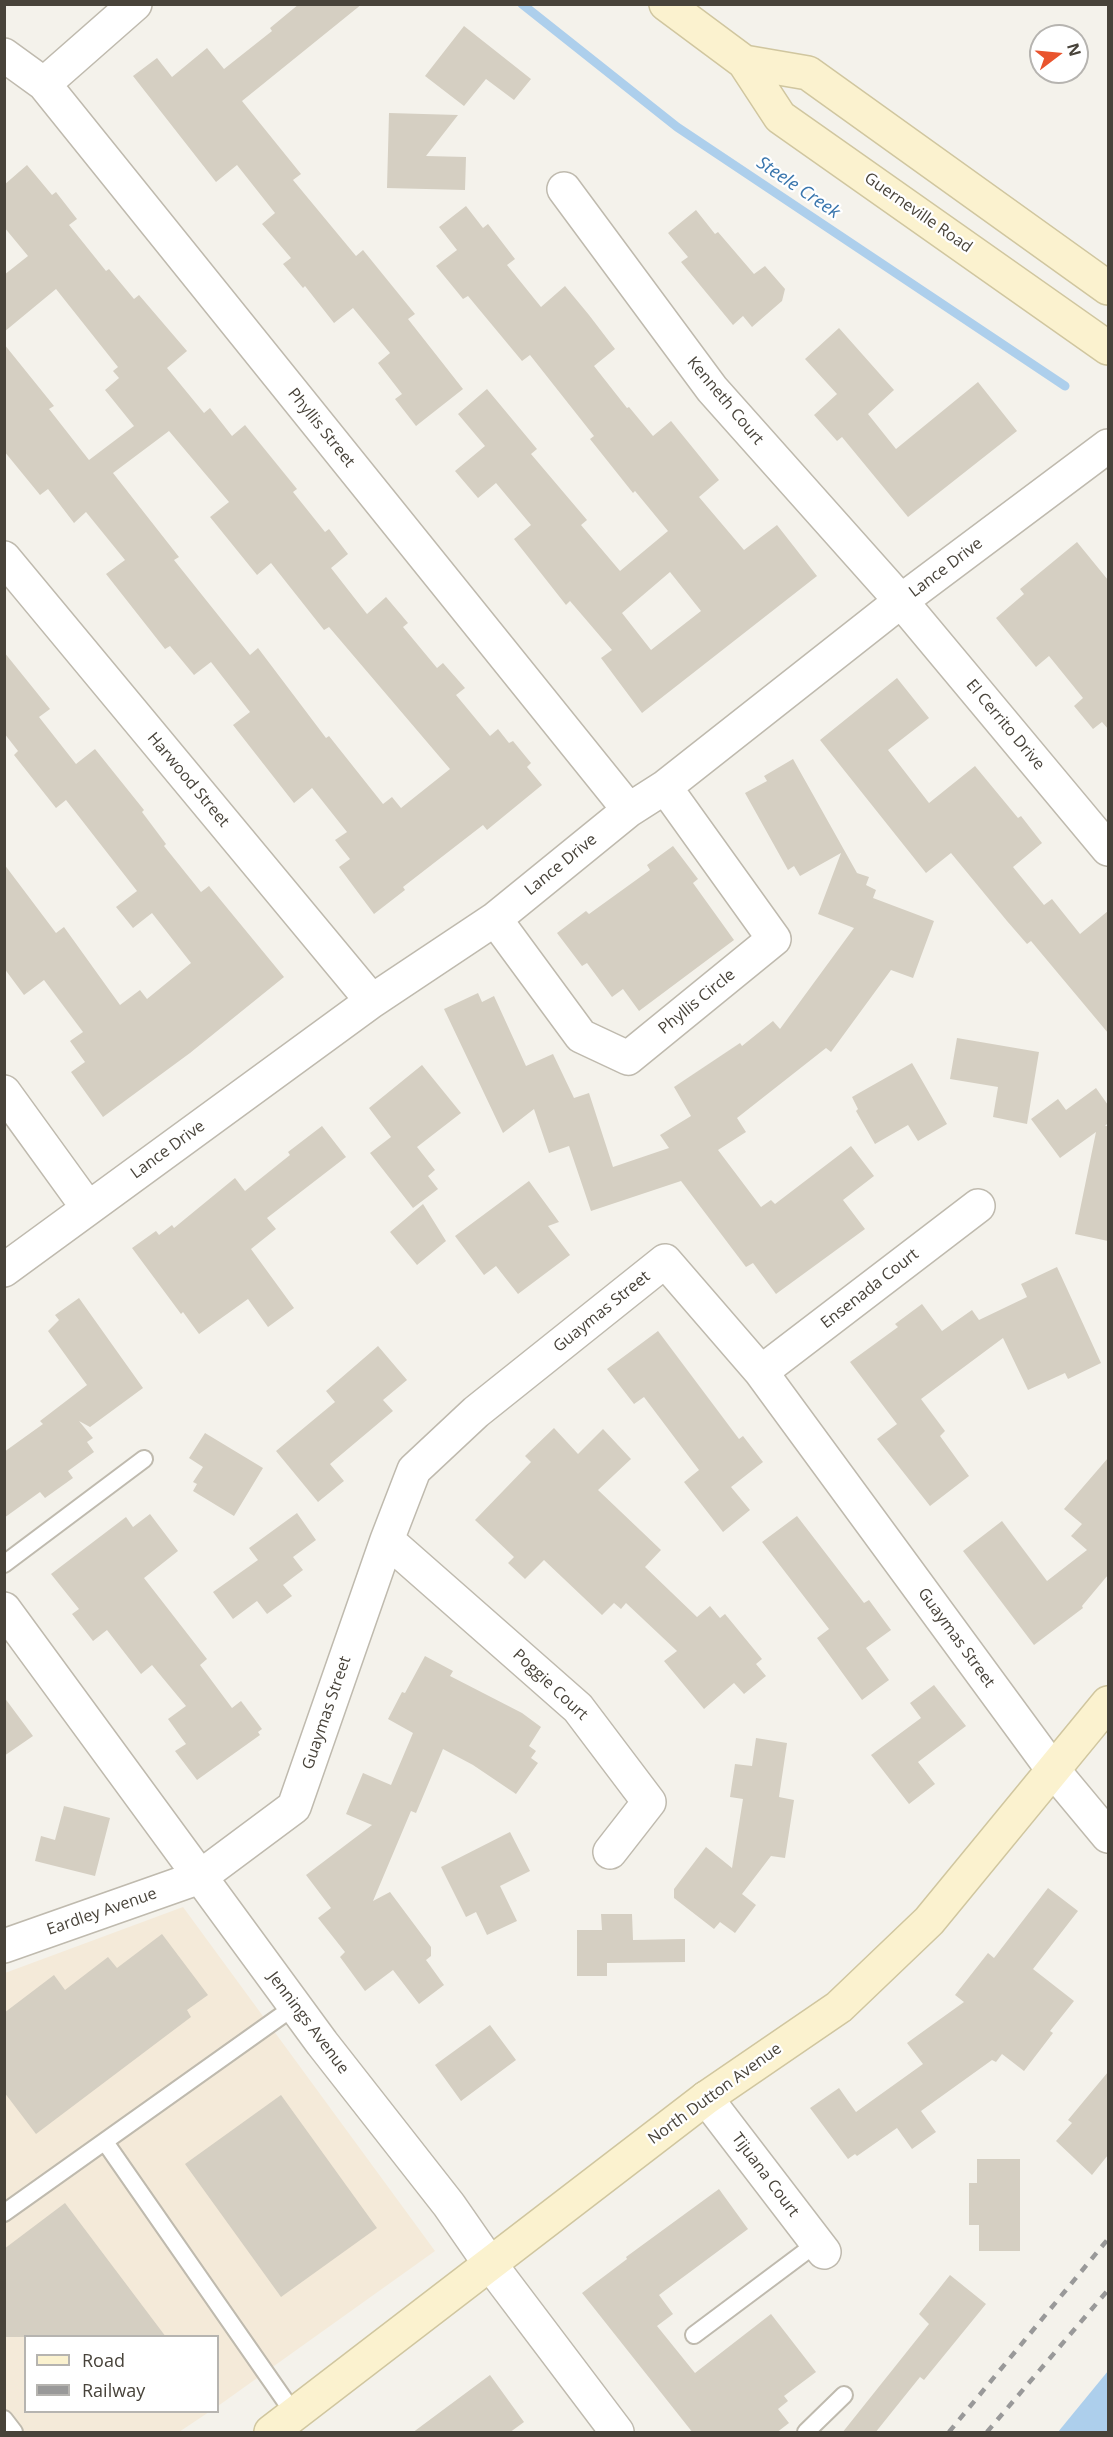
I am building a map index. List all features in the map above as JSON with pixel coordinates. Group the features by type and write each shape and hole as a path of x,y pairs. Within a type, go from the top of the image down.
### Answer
{"main road":[{"name":"Guerneville Road","path":"666,4 744,62 780,117 1108,348"},
{"name":"Guerneville Road","path":"744,62 808,73 1108,288"},
{"name":"North Dutton Avenue","path":"283,2424 706,2098 839,2007 929,1921 1108,1703"}],"street":[{"path":"44,84 135,4"},
{"name":"Phyllis Street","path":"4,55 44,84 629,810"},
{"name":"Kenneth Court","path":"564,189 712,388 900,601"},
{"name":"Lance Drive","path":"4,1270 372,1001 495,919 629,810 665,787 900,601 1108,446"},
{"name":"Harwood Street","path":"4,558 372,1001"},
{"name":"El Cerrito Drive","path":"900,601 1108,849"},
{"name":"Phyllis Circle","path":"495,919 581,1036 628,1058 774,939 665,787"},
{"path":"4,1092 88,1208"},
{"name":"Ensenada Court","path":"761,1372 978,1206"},
{"name":"Guaymas Street","path":"200,1877 294,1807 387,1540 414,1470 476,1412 665,1261 761,1372 1053,1770 1108,1836"},
{"name":"Poggie Court","path":"387,1540 578,1708 649,1802 610,1852"},
{"name":"Jennings Avenue","path":"4,1609 295,2007 449,2205 490,2264 617,2433"},
{"name":"Eardley Avenue","path":"4,1946 200,1877"},
{"name":"Tijuana Court","path":"706,2098 820,2247"}],"lane":[{"path":"4,1564 144,1459"},
{"path":"4,2213 295,2007"},
{"path":"105,2142 283,2424"},
{"path":"694,2335 820,2247"},
{"path":"806,2433 844,2396"},
{"path":"4,2419 14,2433"}],"shaded area":[{"path":"183,1907 435,2251 219,2405 219,2335 24,2335 24,2413 208,2413 179,2432 5,2432 5,1973"}],"water":[{"path":"1108,2371 1108,2432 1058,2432"}],"building":[{"path":"299,4 362,4 242,101 301,174 293,180 356,256 363,250 415,314 408,319 463,389 416,426 395,399 402,394 378,363 390,353 353,308 334,323 305,286 303,288 283,264 291,258 262,224 275,213 237,165 216,182 133,76 157,58 172,77 207,48 224,69 272,31 270,28"},
{"path":"464,26 531,79 514,100 486,79 464,106 425,76"},
{"path":"389,113 458,115 426,156 466,157 465,190 387,188"},
{"path":"27,165 52,195 56,192 77,219 69,225 106,271 109,269 134,299 139,295 187,351 167,368 204,413 210,408 232,436 245,425 297,489 293,492 325,532 329,529 348,554 331,568 367,614 386,597 408,623 403,627 437,668 443,663 465,688 456,695 490,736 498,729 509,743 513,741 531,763 527,767 542,785 487,830 483,825 403,887 405,890 374,914 339,867 350,859 335,840 347,832 312,788 294,803 233,725 250,712 211,662 194,675 170,646 165,649 106,574 125,560 86,512 74,523 48,489 40,495 4,451 4,344 54,406 49,409 89,460 134,426 105,390 119,378 113,371 118,367 56,289 4,332 4,275 28,256 4,227 4,185","holes":["169,431 229,502 210,517 257,575 271,563 324,630 329,627 450,769 401,808 392,797 383,804 329,736 326,738 258,648 250,655 174,560 179,557 113,473"]},
{"path":"466,206 483,228 488,224 515,259 507,265 541,307 565,286 615,349 594,366 627,408 629,407 653,436 671,421 719,480 699,497 744,550 777,525 817,576 642,713 601,658 612,650 570,601 566,605 514,539 531,525 496,483 478,498 455,471 485,446 458,414 487,389 537,449 531,454 587,520 581,525 620,571 668,531 635,491 633,493 590,439 594,436 530,355 522,361 468,296 463,299 436,266 457,250 439,227","holes":["670,572 701,611 651,650 622,613"]},
{"path":"696,210 715,234 718,232 754,274 765,266 785,289 782,301 752,327 743,316 733,325 681,262 688,257 668,233"},
{"path":"839,328 894,390 868,414 896,449 978,382 1017,431 908,517 842,437 837,441 814,415 837,394 805,359"},
{"path":"1077,542 1108,580 1108,729 1102,722 1093,729 1074,706 1083,698 1049,656 1036,667 996,618 1024,594 1020,589"},
{"path":"4,652 50,709 39,717 76,764 95,749 144,810 142,812 166,844 164,846 201,892 209,886 284,977 190,1053 103,1117 71,1072 85,1062 70,1041 83,1032 44,980 24,995 4,968 4,864 56,933 64,927 120,1005 140,990 147,999 191,963 152,913 133,928 116,907 137,891 66,800 56,808 14,755 18,751 4,733"},
{"path":"897,678 929,718 888,750 929,803 975,766 1018,818 1021,816 1042,843 1013,867 1044,905 1052,899 1080,934 1108,911 1108,1033 1031,941 1027,944 951,853 926,873 820,740"},
{"path":"793,759 857,873 869,877 866,885 876,890 873,898 934,921 913,978 891,970 831,1052 826,1048 737,1118 746,1132 718,1150 761,1207 771,1200 775,1204 851,1146 874,1176 843,1200 865,1229 776,1294 753,1263 746,1267 681,1181 591,1211 569,1146 549,1153 534,1109 503,1133 444,1009 478,993 482,1002 494,996 526,1066 553,1054 574,1098 589,1093 613,1167 669,1148 660,1135 691,1116 674,1087 740,1043 742,1046 773,1021 780,1029 854,928 818,914 841,853 800,876 794,866 788,870 745,793 767,781 764,776"},
{"path":"673,846 698,879 693,883 734,940 639,1011 623,989 612,997 587,963 582,966 557,933 586,911 589,914 650,870 647,865"},
{"path":"957,1038 1039,1052 1027,1124 993,1117 998,1087 950,1079"},
{"path":"912,1063 947,1124 918,1141 908,1125 875,1144 856,1111 858,1109 852,1097"},
{"path":"422,1065 461,1113 417,1147 435,1170 428,1176 438,1189 413,1208 370,1153 391,1137 369,1108"},
{"path":"1096,1088 1108,1105 1108,1123 1105,1126 1108,1126 1108,1241 1075,1234 1096,1132 1060,1158 1031,1119 1058,1099 1066,1110"},
{"path":"322,1126 346,1157 267,1218 276,1229 251,1249 294,1308 268,1327 248,1299 199,1334 183,1312 181,1314 132,1248 156,1231 159,1235 172,1225 174,1228 235,1178 245,1191 290,1155 288,1152"},
{"path":"529,1181 559,1222 548,1226 570,1255 518,1294 496,1266 484,1275 455,1236"},
{"path":"423,1204 446,1241 417,1265 390,1232"},
{"path":"1057,1267 1101,1363 1068,1379 1065,1373 1028,1390 1003,1338 921,1399 945,1431 940,1436 969,1476 930,1506 877,1439 897,1424 850,1362 898,1327 895,1324 922,1304 942,1331 972,1310 979,1320 1027,1297 1021,1284"},
{"path":"79,1298 143,1388 90,1427 79,1421 93,1438 87,1442 94,1452 68,1471 73,1478 45,1498 40,1492 4,1518 4,1452 43,1424 40,1421 87,1385 48,1331 59,1320 55,1315"},
{"path":"658,1331 739,1439 743,1436 763,1462 731,1487 750,1510 723,1532 684,1482 699,1470 644,1397 634,1404 607,1369"},
{"path":"378,1346 407,1380 383,1400 393,1411 330,1464 344,1481 318,1502 276,1451 335,1402 326,1391"},
{"path":"554,1428 578,1454 603,1429 631,1459 598,1490 661,1550 645,1567 697,1617 710,1606 720,1618 725,1614 762,1659 756,1664 766,1676 744,1694 734,1683 704,1709 664,1661 677,1651 626,1603 621,1609 614,1603 602,1615 544,1560 525,1579 508,1563 514,1557 475,1520 531,1462 525,1456"},
{"path":"205,1433 263,1468 234,1516 193,1491 197,1484 193,1482 203,1467 189,1458"},
{"path":"1108,1458 1108,1575 1082,1606 1083,1608 1034,1645 963,1551 1002,1521 1047,1581 1087,1550 1071,1536 1082,1524 1064,1509"},
{"path":"297,1513 316,1540 293,1557 303,1570 283,1585 292,1596 267,1614 257,1601 233,1619 213,1592 258,1560 249,1548"},
{"path":"150,1514 178,1551 144,1578 207,1659 200,1665 232,1708 241,1701 262,1729 258,1732 260,1735 197,1780 175,1751 186,1744 168,1719 186,1706 152,1665 141,1674 107,1630 93,1641 72,1614 79,1609 51,1574 126,1517 133,1527"},
{"path":"797,1516 864,1603 869,1600 891,1630 866,1648 889,1680 862,1700 817,1638 829,1629 762,1542"},
{"path":"425,1656 453,1671 450,1676 522,1713 541,1727 529,1746 536,1751 531,1758 538,1763 516,1794 473,1765 443,1749 416,1813 411,1811 373,1901 390,1892 431,1947 431,1956 426,1960 444,1985 419,2004 393,1970 365,1991 340,1957 345,1952 318,1918 331,1908 306,1875 372,1825 346,1814 363,1773 391,1785 413,1733 388,1719"},
{"path":"934,1685 966,1726 918,1762 935,1784 909,1804 871,1755 921,1718 910,1703"},
{"path":"4,1697 33,1736 4,1756"},
{"path":"756,1738 787,1743 779,1797 794,1800 785,1858 771,1856 742,1894 756,1905 735,1933 720,1922 714,1929 674,1898 674,1889 706,1847 732,1868 743,1799 730,1797 735,1764 752,1766"},
{"path":"64,1806 110,1818 95,1876 35,1861 41,1836 55,1840"},
{"path":"510,1832 530,1871 500,1886 517,1921 487,1935 476,1912 466,1917 441,1867"},
{"path":"1048,1888 1078,1911 1033,1969 1074,2001 1050,2031 1053,2033 1024,2071 1002,2054 996,2062 992,2060 921,2111 936,2132 912,2149 897,2128 857,2156 855,2154 848,2159 810,2108 839,2088 856,2112 923,2064 907,2043 964,2002 955,1995 988,1953 994,1958"},
{"path":"601,1914 632,1914 633,1940 685,1939 685,1962 607,1963 607,1976 577,1976 577,1930 602,1930"},
{"path":"162,1934 208,1995 187,2010 191,2017 36,2134 4,2092 4,2013 54,1975 65,1990 108,1957 117,1968"},
{"path":"490,2025 516,2060 461,2101 435,2065"},
{"path":"1108,2072 1108,2155 1092,2175 1056,2141 1072,2123 1068,2120"},
{"path":"281,2095 377,2228 281,2297 185,2164"},
{"path":"977,2159 1020,2159 1020,2251 979,2251 979,2225 969,2225 969,2183 977,2183"},
{"path":"719,2189 748,2229 659,2295 673,2314 657,2326 695,2373 771,2314 816,2372 784,2396 788,2401 778,2409 789,2423 776,2433 693,2433 582,2293 627,2259 626,2257"},
{"path":"65,2203 164,2335 4,2337 4,2249"},
{"path":"950,2275 986,2304 924,2380 920,2377 875,2433 842,2433 929,2324 919,2314"},
{"path":"490,2375 524,2422 509,2433 412,2433"}],"waterway":[{"name":"Steele Creek","path":"522,4 677,127 1065,386"}],"railway":[{"path":"949,2432 1108,2239"},
{"path":"987,2432 1108,2290"}]}
